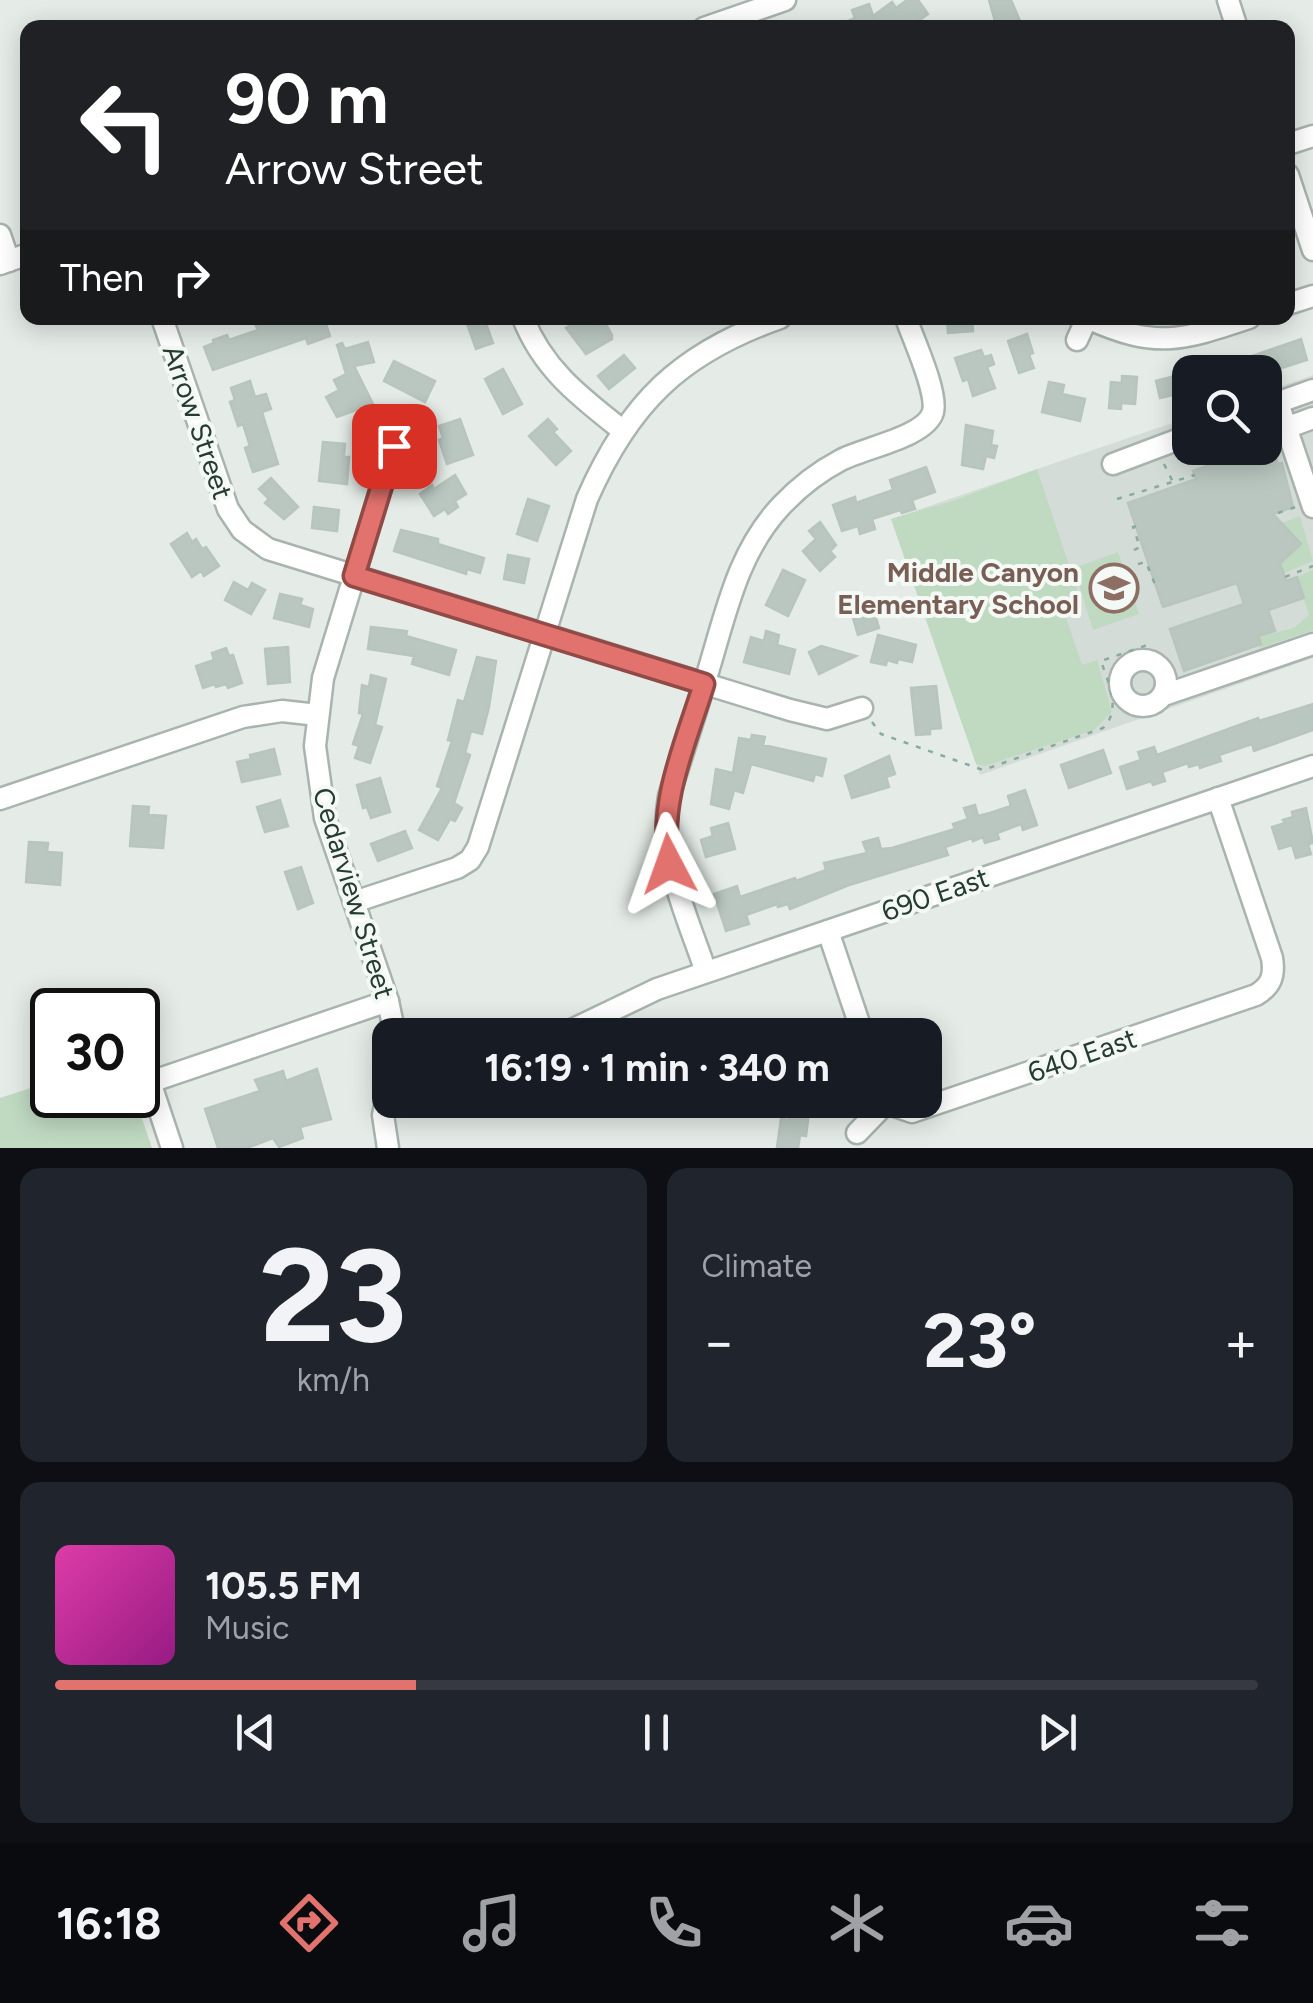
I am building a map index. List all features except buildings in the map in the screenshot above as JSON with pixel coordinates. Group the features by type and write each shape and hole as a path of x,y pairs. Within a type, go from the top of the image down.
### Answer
{"street":[{"path":"727,20 784,0"},
{"path":"1295,196 1313,250"},
{"path":"0,235 12,260"},
{"name":"Arrow Street","path":"164,325 223,497 234,520 268,549 827,719 862,708"},
{"path":"526,325 556,374 622,430"},
{"path":"354,902 457,868 470,860 478,847 586,499 622,430 650,397 737,325"},
{"path":"706,972 669,864 665,828 669,796 738,573 756,538 808,481 840,460 926,424 934,410 932,393 908,325"},
{"path":"1077,340 1084,325"},
{"path":"1104,325 1130,336 1158,340 1187,337 1222,325"},
{"path":"1282,401 1313,390"},
{"path":"1286,428 1313,418"},
{"path":"1282,421 1307,506"},
{"path":"1113,464 1172,442"},
{"name":"Cedarview Street","path":"392,1018 325,818 316,746 323,678 394,446"},
{"path":"1164,694 1313,644"},
{"path":"0,799 244,717 282,711 318,715"},
{"name":"690 East","path":"596,1018 657,989 828,930 1097,828 1218,798 1313,766"},
{"name":"640 East","path":"942,1102 1256,995 1272,980 1272,958 1218,798"},
{"path":"828,930 857,1018"},
{"path":"172,1148 152,1088 156,1080 388,1001"},
{"path":"384,1118 388,1148"},
{"path":"857,1132 871,1118"}],"path":[{"path":"1166,463 1173,483"},
{"path":"1116,500 1195,476"},
{"path":"1278,513 1307,506"},
{"path":"1134,550 1140,547 1133,526 1137,526"},
{"path":"1138,564 1146,562 1156,586"},
{"path":"1285,577 1313,566"},
{"path":"862,708 881,734 984,770 1103,728 1109,722 1112,705 1101,661 1150,644"}],"shaded area":[{"name":"Middle Canyon Elementary School","path":"1313,375 1313,658 980,775 891,519 1172,423 1172,465 1282,465 1282,386"}],"green space":[{"path":"1037,469 1081,601 1063,608 1082,665 1097,660 1112,712 1094,730 985,766 976,764 891,519 953,501"},
{"path":"1300,516 1313,561 1284,573 1280,563 1300,544 1282,523"},
{"path":"1118,552 1139,614 1093,630 1074,568"},
{"path":"1313,570 1313,630 1260,648 1258,637 1294,628 1309,615 1297,577"},
{"path":"30,1088 30,1118 142,1118 152,1148 0,1148 0,1098"}],"place":[{"name":"Middle Canyon Elementary School","path":"1114,588"}],"route":[{"path":"394,446 354,576 704,684 669,796 665,828 669,864"}]}
